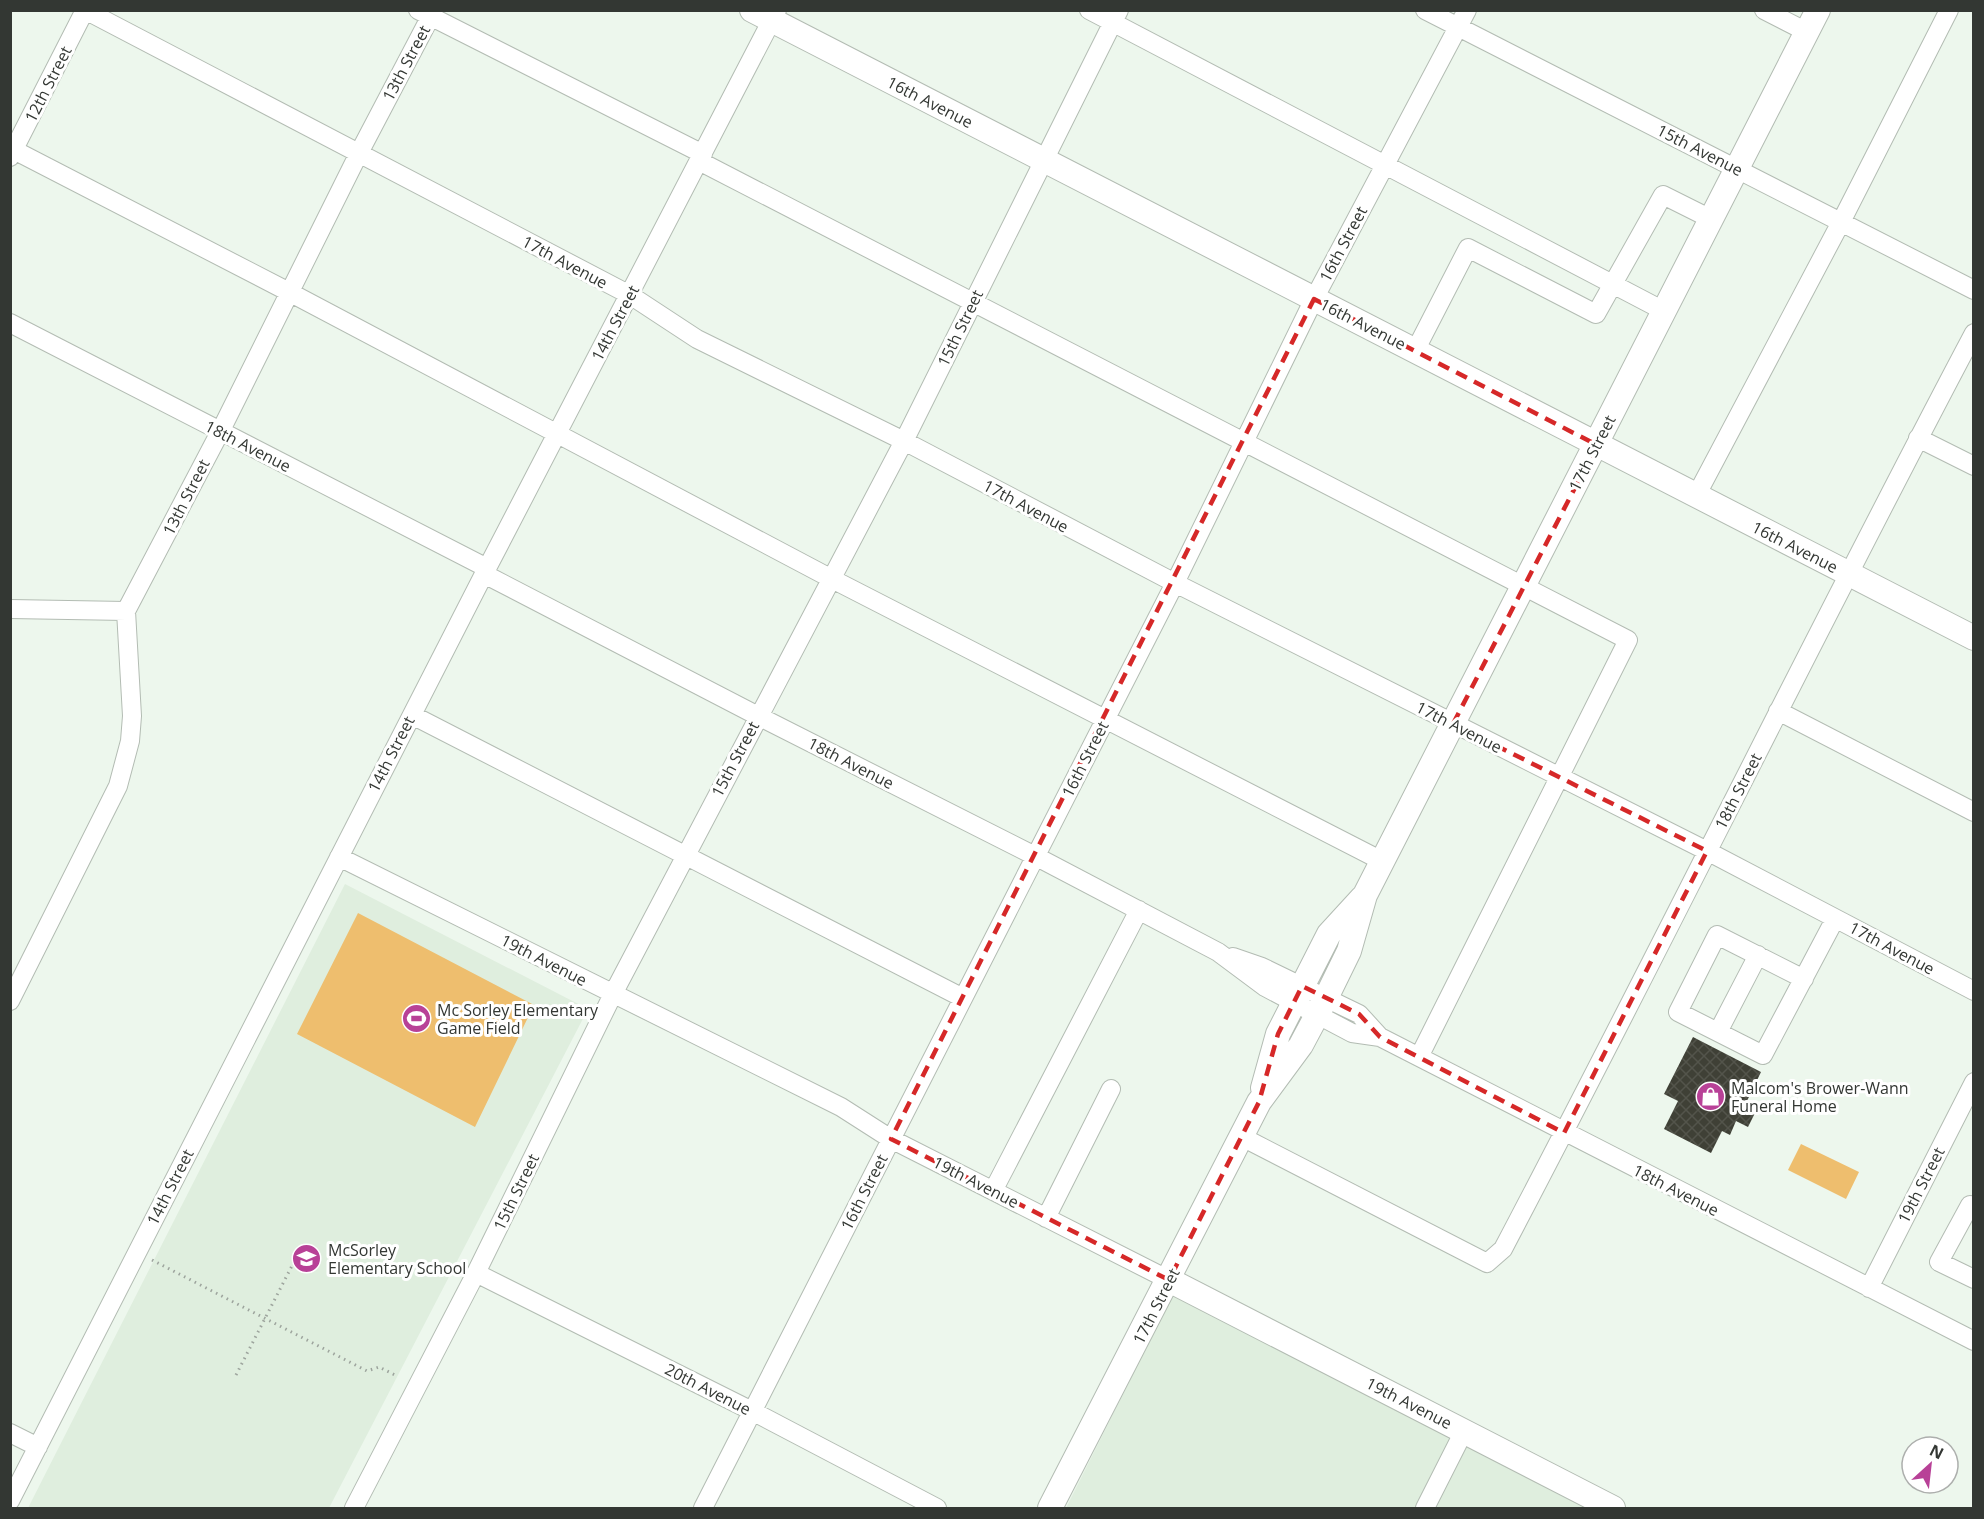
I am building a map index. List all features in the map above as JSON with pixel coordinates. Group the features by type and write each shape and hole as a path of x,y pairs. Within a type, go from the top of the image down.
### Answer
{"main road":[{"name":"17th Street","path":"1259,1102 1301,1045 1322,1006 1348,951 1365,895 1818,10"},
{"name":"16th Avenue","path":"767,14 1043,160 1974,638"},
{"name":"17th Street","path":"1050,1509 1259,1102 1278,1034 1298,994 1329,934 1365,895"},
{"name":"19th Avenue","path":"1169,1280 1613,1509"}],"street":[{"path":"1089,10 1116,17 1386,164 1664,311"},
{"name":"15th Avenue","path":"1425,10 1974,290"},
{"name":"16th Street","path":"703,1509 1175,583 1314,299 1467,10"},
{"path":"1764,10 1807,32"},
{"path":"1696,495 1841,222 1949,10"},
{"name":"12th Street","path":"12,152 85,11"},
{"name":"17th Avenue","path":"85,11 630,295 697,339 904,441 1175,583 1707,851 1974,991"},
{"path":"428,13 972,303 1628,640 1419,1057"},
{"name":"13th Street","path":"126,611 220,432 428,13"},
{"name":"14th Street","path":"10,1501 485,571 701,158 767,14"},
{"name":"15th Street","path":"354,1509 476,1273 613,994 904,441 1116,17"},
{"path":"12,152 290,292 832,579 1382,861"},
{"path":"1415,351 1468,248 1596,314 1663,195 1711,219"},
{"name":"18th Avenue","path":"10,322 758,716 1035,856 1218,952 1262,967 1298,994 1322,1006 1352,1033 1380,1037 1974,1341"},
{"name":"18th Street","path":"1242,1137 1487,1263 1503,1249 1848,574 1974,333"},
{"path":"1918,438 1974,466"},
{"path":"10,609 126,611 132,716 126,760 118,786 10,1001"},
{"path":"1778,711 1974,812"},
{"path":"411,715 963,998"},
{"name":"19th Avenue","path":"339,857 841,1107 891,1139 1169,1280"},
{"path":"993,1191 1139,910"},
{"path":"1804,979 1717,935 1678,1012 1763,1055 1804,979 1835,919"},
{"path":"1718,1032 1758,955"},
{"name":"19th Street","path":"1869,1288 1974,1082"},
{"path":"1046,1218 1111,1089"},
{"path":"1973,1279 1939,1262 1971,1205 1974,1207"},
{"name":"20th Avenue","path":"476,1273 752,1411 938,1509"},
{"path":"1425,1509 1464,1431"},
{"path":"10,1433 38,1447"}],"path":[{"path":"236,1375 298,1254"},
{"path":"150,1259 367,1371 379,1367 395,1375"}],"highlighted area":[{"path":"1314,299 1597,445 1453,724 1707,851 1564,1133 1380,1037 1359,1014 1302,986 1278,1034 1259,1102 1169,1280 891,1139"}],"shaded area":[{"name":"McSorley Elementary School","path":"345,884 588,1009 329,1508 28,1508"},
{"name":"Mc Sorley Elementary Game Field","path":"358,913 534,1005 475,1127 297,1034"},
{"path":"1801,1144 1859,1172 1846,1199 1788,1170"},
{"path":"1174,1292 1593,1508 1066,1508"}],"building":[{"name":"Malcom's Brower-Wann Funeral Home","path":"1693,1037 1761,1072 1746,1103 1757,1109 1748,1127 1736,1121 1730,1135 1722,1131 1711,1153 1664,1129 1678,1101 1664,1094"}],"place":[{"name":"Mc Sorley Elementary Game Field","path":"416,1019"},
{"name":"Malcom's Brower-Wann Funeral Home","path":"1710,1097"},
{"name":"McSorley Elementary School","path":"307,1259"}]}
